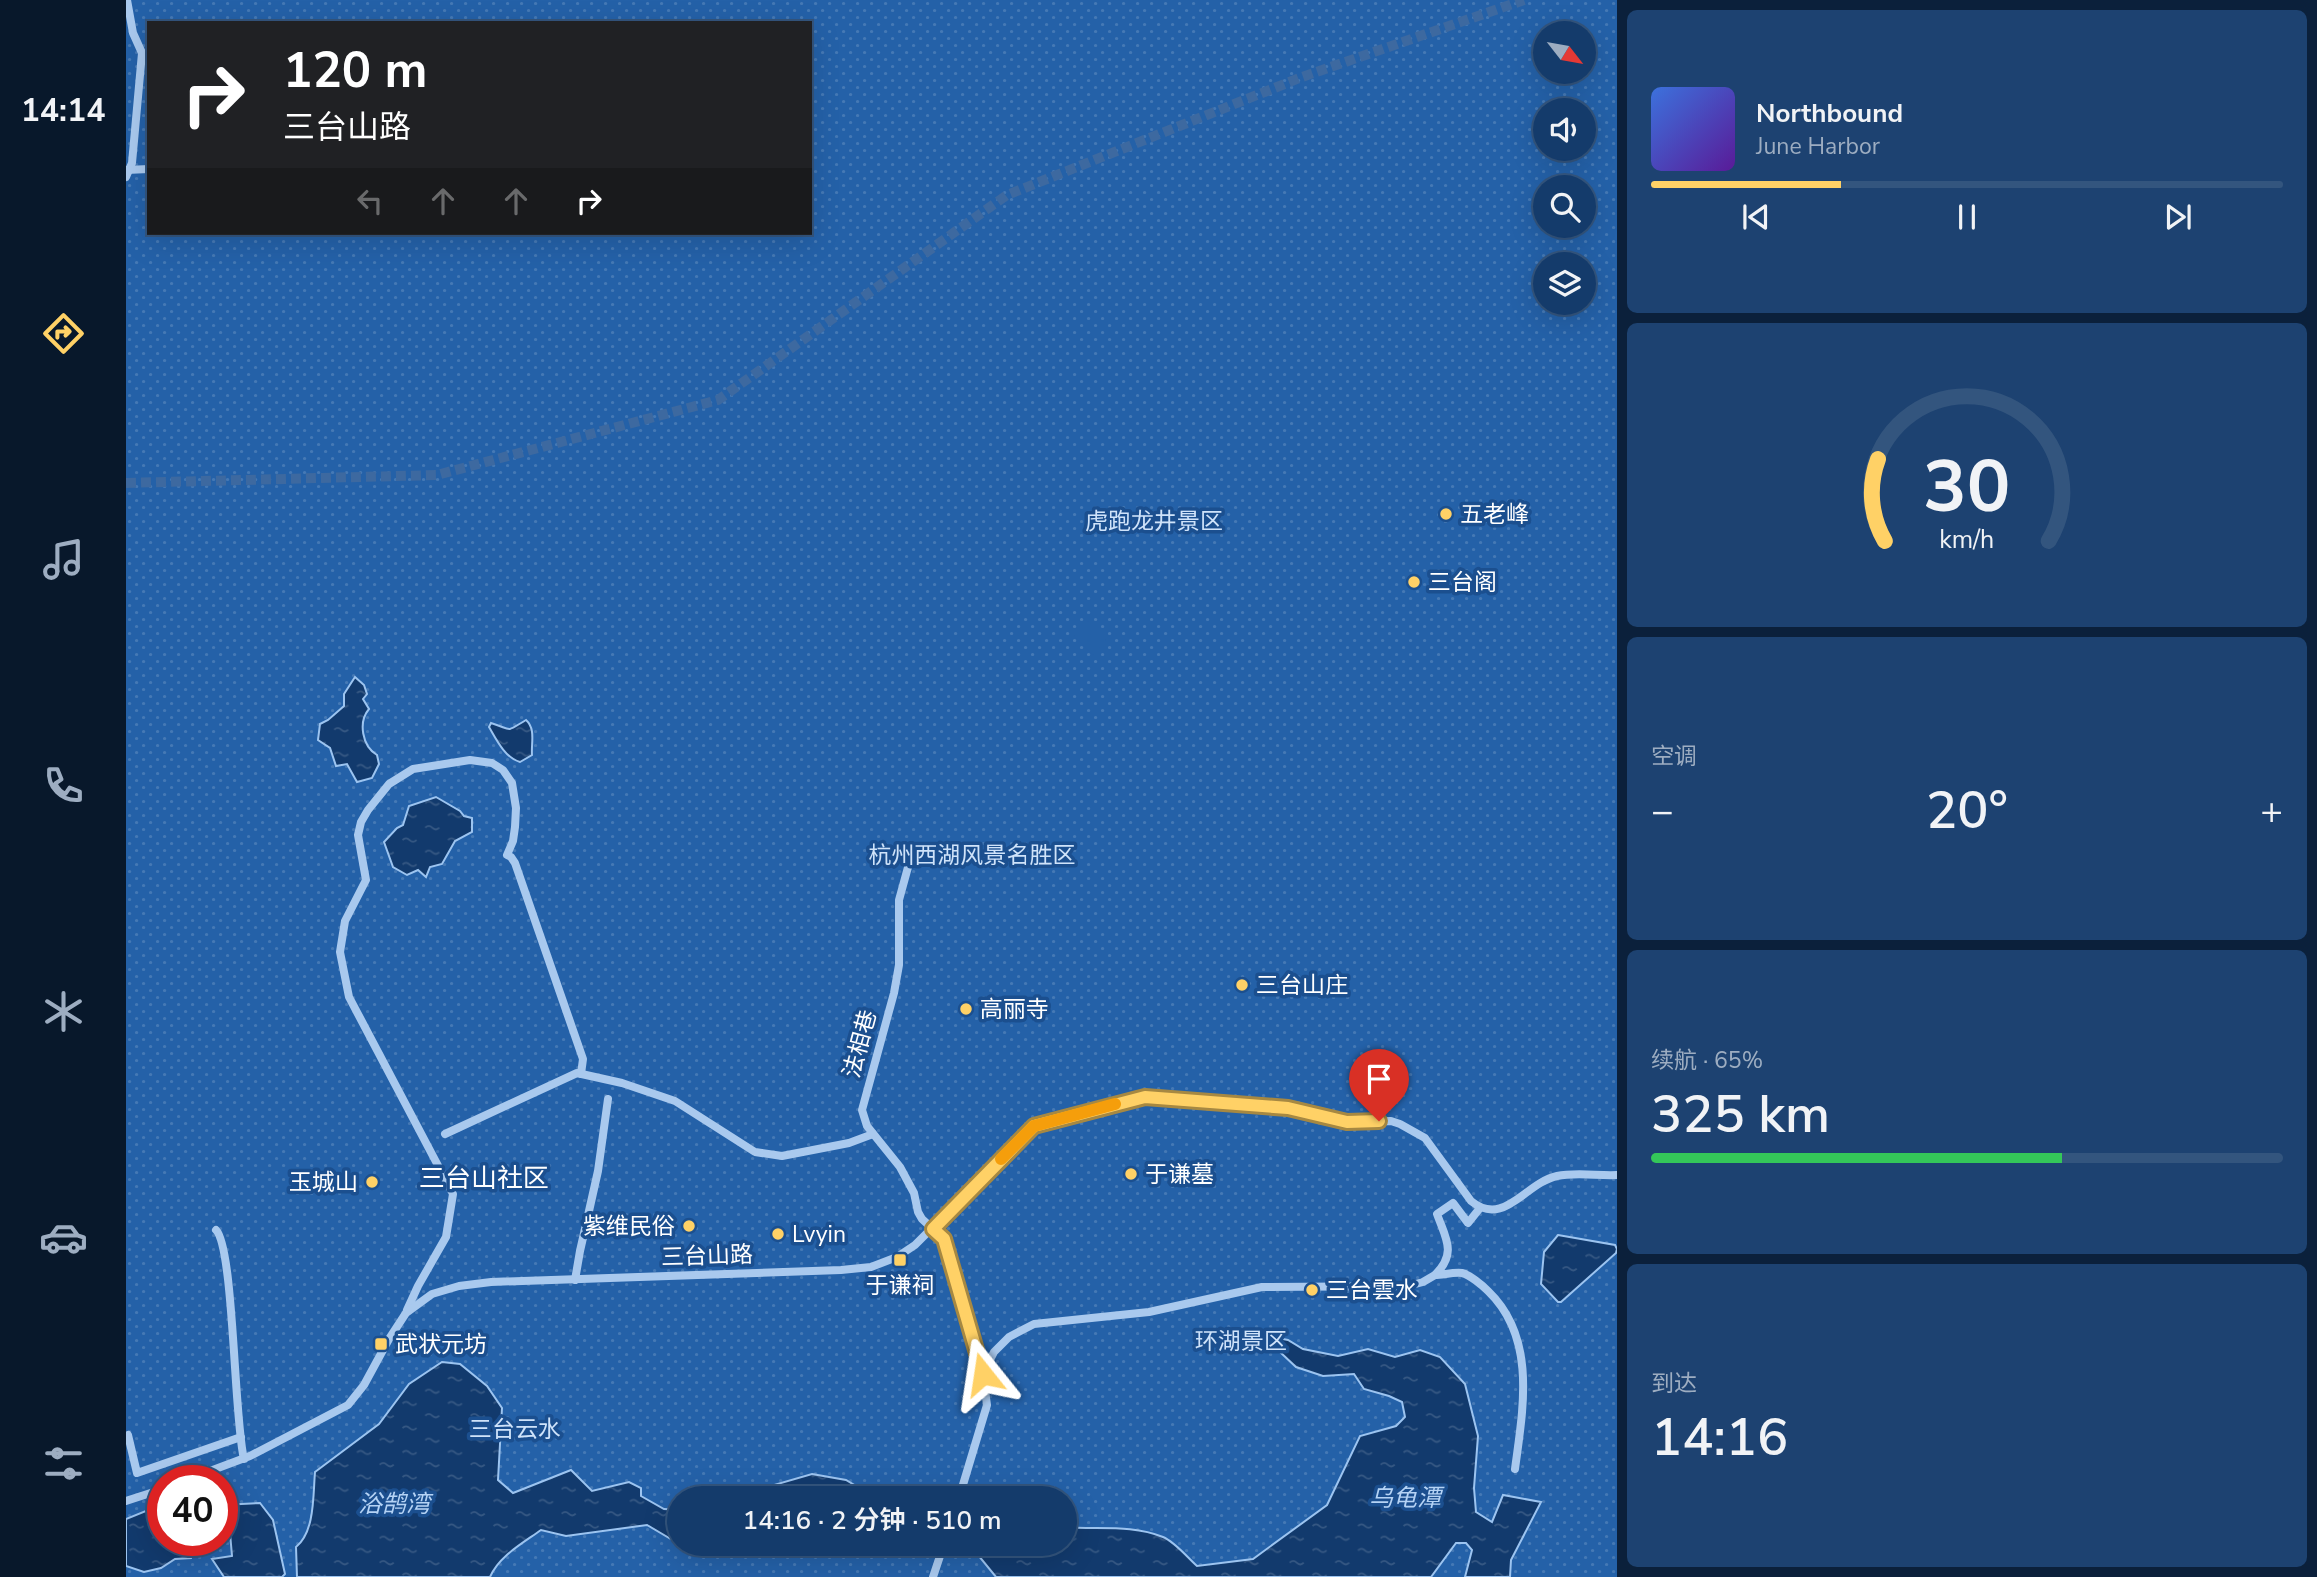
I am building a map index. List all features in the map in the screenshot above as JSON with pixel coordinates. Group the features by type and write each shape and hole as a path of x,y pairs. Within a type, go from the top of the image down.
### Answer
{"street":[{"path":"128,0 133,33 142,53 128,172 147,169"},
{"path":"406,1312 446,1237 453,1194 349,997 340,952 345,921 366,880 358,835 361,822 389,783 412,769 470,760 492,763 503,770 512,783 515,817 513,841 507,855 515,863 579,1047 583,1059 581,1074"},
{"name":"法相巷","path":"913,849 899,900 899,965 894,993 862,1110 867,1126 900,1167 914,1193 922,1219 944,1239 983,1374 987,1405 963,1486"},
{"path":"445,1134 577,1073 622,1083 675,1101 755,1152 782,1156 849,1143 873,1134"},
{"name":"三台山路","path":"227,1465 348,1405 364,1385 406,1312 432,1294 459,1286 491,1282 737,1275 871,1266 897,1257 915,1245 1034,1126 1145,1097 1288,1108 1347,1122 1391,1121 1425,1138 1471,1201 1480,1208"},
{"path":"575,1280 598,1171 608,1099"},
{"path":"983,1374 994,1352 1009,1337 1034,1324 1149,1312 1262,1287 1409,1286 1423,1282 1443,1267 1448,1256 1449,1246 1437,1213 1453,1203 1468,1223 1480,1208 1490,1211 1507,1206 1534,1187 1559,1175 1617,1175"},
{"path":"216,1230 222,1236 228,1280 244,1459"},
{"path":"1435,1275 1464,1273 1499,1302 1513,1323 1521,1354 1524,1390 1515,1469"},
{"path":"126,1436 128,1435 137,1473 241,1437"},
{"path":"126,1501 147,1494"},
{"path":"933,1577 940,1556"}],"green space":[{"name":"虎跑龙井景区","path":"126,0 1617,0 1617,1577 126,1577"},
{"path":"1088,621 1106,640 1093,655 1074,636"}],"water":[{"path":"355,677 364,685 367,694 363,699 369,709 364,720 363,734 368,746 377,755 379,764 372,778 357,782 347,764 336,766 330,748 318,740 320,724 344,706 344,694"},
{"path":"526,720 532,732 532,755 520,762 505,752 489,727 491,723 509,729"},
{"path":"436,797 464,816 472,818 472,832 455,841 442,864 430,867 426,877 418,870 407,875 393,867 384,842 403,825 409,806"},
{"path":"1558,1235 1615,1245 1617,1249 1616,1253 1561,1302 1541,1284 1544,1252"},
{"name":"乌龟潭","path":"1262,1335 1288,1340 1303,1349 1338,1356 1368,1349 1395,1357 1420,1350 1440,1357 1465,1384 1478,1436 1474,1488 1476,1512 1492,1522 1503,1495 1541,1502 1511,1560 1510,1577 1465,1577 1472,1550 1466,1543 1456,1543 1431,1577 996,1577 979,1556 1077,1556 1077,1527 1114,1528 1151,1533 1167,1539 1197,1566 1253,1559 1327,1505 1360,1436 1396,1426 1405,1417 1402,1402 1364,1389 1354,1374 1323,1376 1296,1367"},
{"name":"浴鹄湾","path":"442,1362 460,1364 487,1386 502,1408 498,1480 513,1493 571,1470 592,1491 629,1482 641,1488 641,1496 667,1509 667,1537 647,1525 566,1536 541,1530 505,1556 490,1577 297,1577 296,1547 310,1523 315,1472 379,1424 409,1384"},
{"path":"812,1474 846,1480 856,1486 770,1486"},
{"path":"260,1503 273,1520 285,1574 282,1577 224,1577 212,1559 238,1556 238,1504"},
{"path":"147,1510 147,1556 191,1558 175,1559 161,1568 144,1572 126,1566 126,1519"}],"tunnel":[{"path":"126,483 437,475 718,400 1007,195 1302,77 1524,0"}],"slow traffic":[{"path":"1001,1159 1034,1126 1115,1104"}],"place":[{"name":"五老峰","path":"1446,514"},
{"name":"三台阁","path":"1414,582"},
{"name":"三台山庄","path":"1242,985"},
{"name":"高丽寺","path":"966,1009"},
{"name":"于谦墓","path":"1131,1174"},
{"name":"玉城山","path":"372,1182"},
{"name":"紫维民俗","path":"689,1226"},
{"name":"Lvyin","path":"778,1234"},
{"name":"于谦祠","path":"900,1260"},
{"name":"三台雲水","path":"1312,1290"},
{"name":"武状元坊","path":"381,1344"}],"district":[{"name":"三台山社区","path":"484,1178"}],"route":[{"path":"983,1374 944,1239 933,1229 1034,1126 1145,1097 1288,1108 1347,1122 1379,1121"}],"park label":[{"name":"杭州西湖风景名胜区","path":"972,855"},
{"name":"环湖景区","path":"1241,1341"},
{"name":"三台云水","path":"515,1429"}]}
